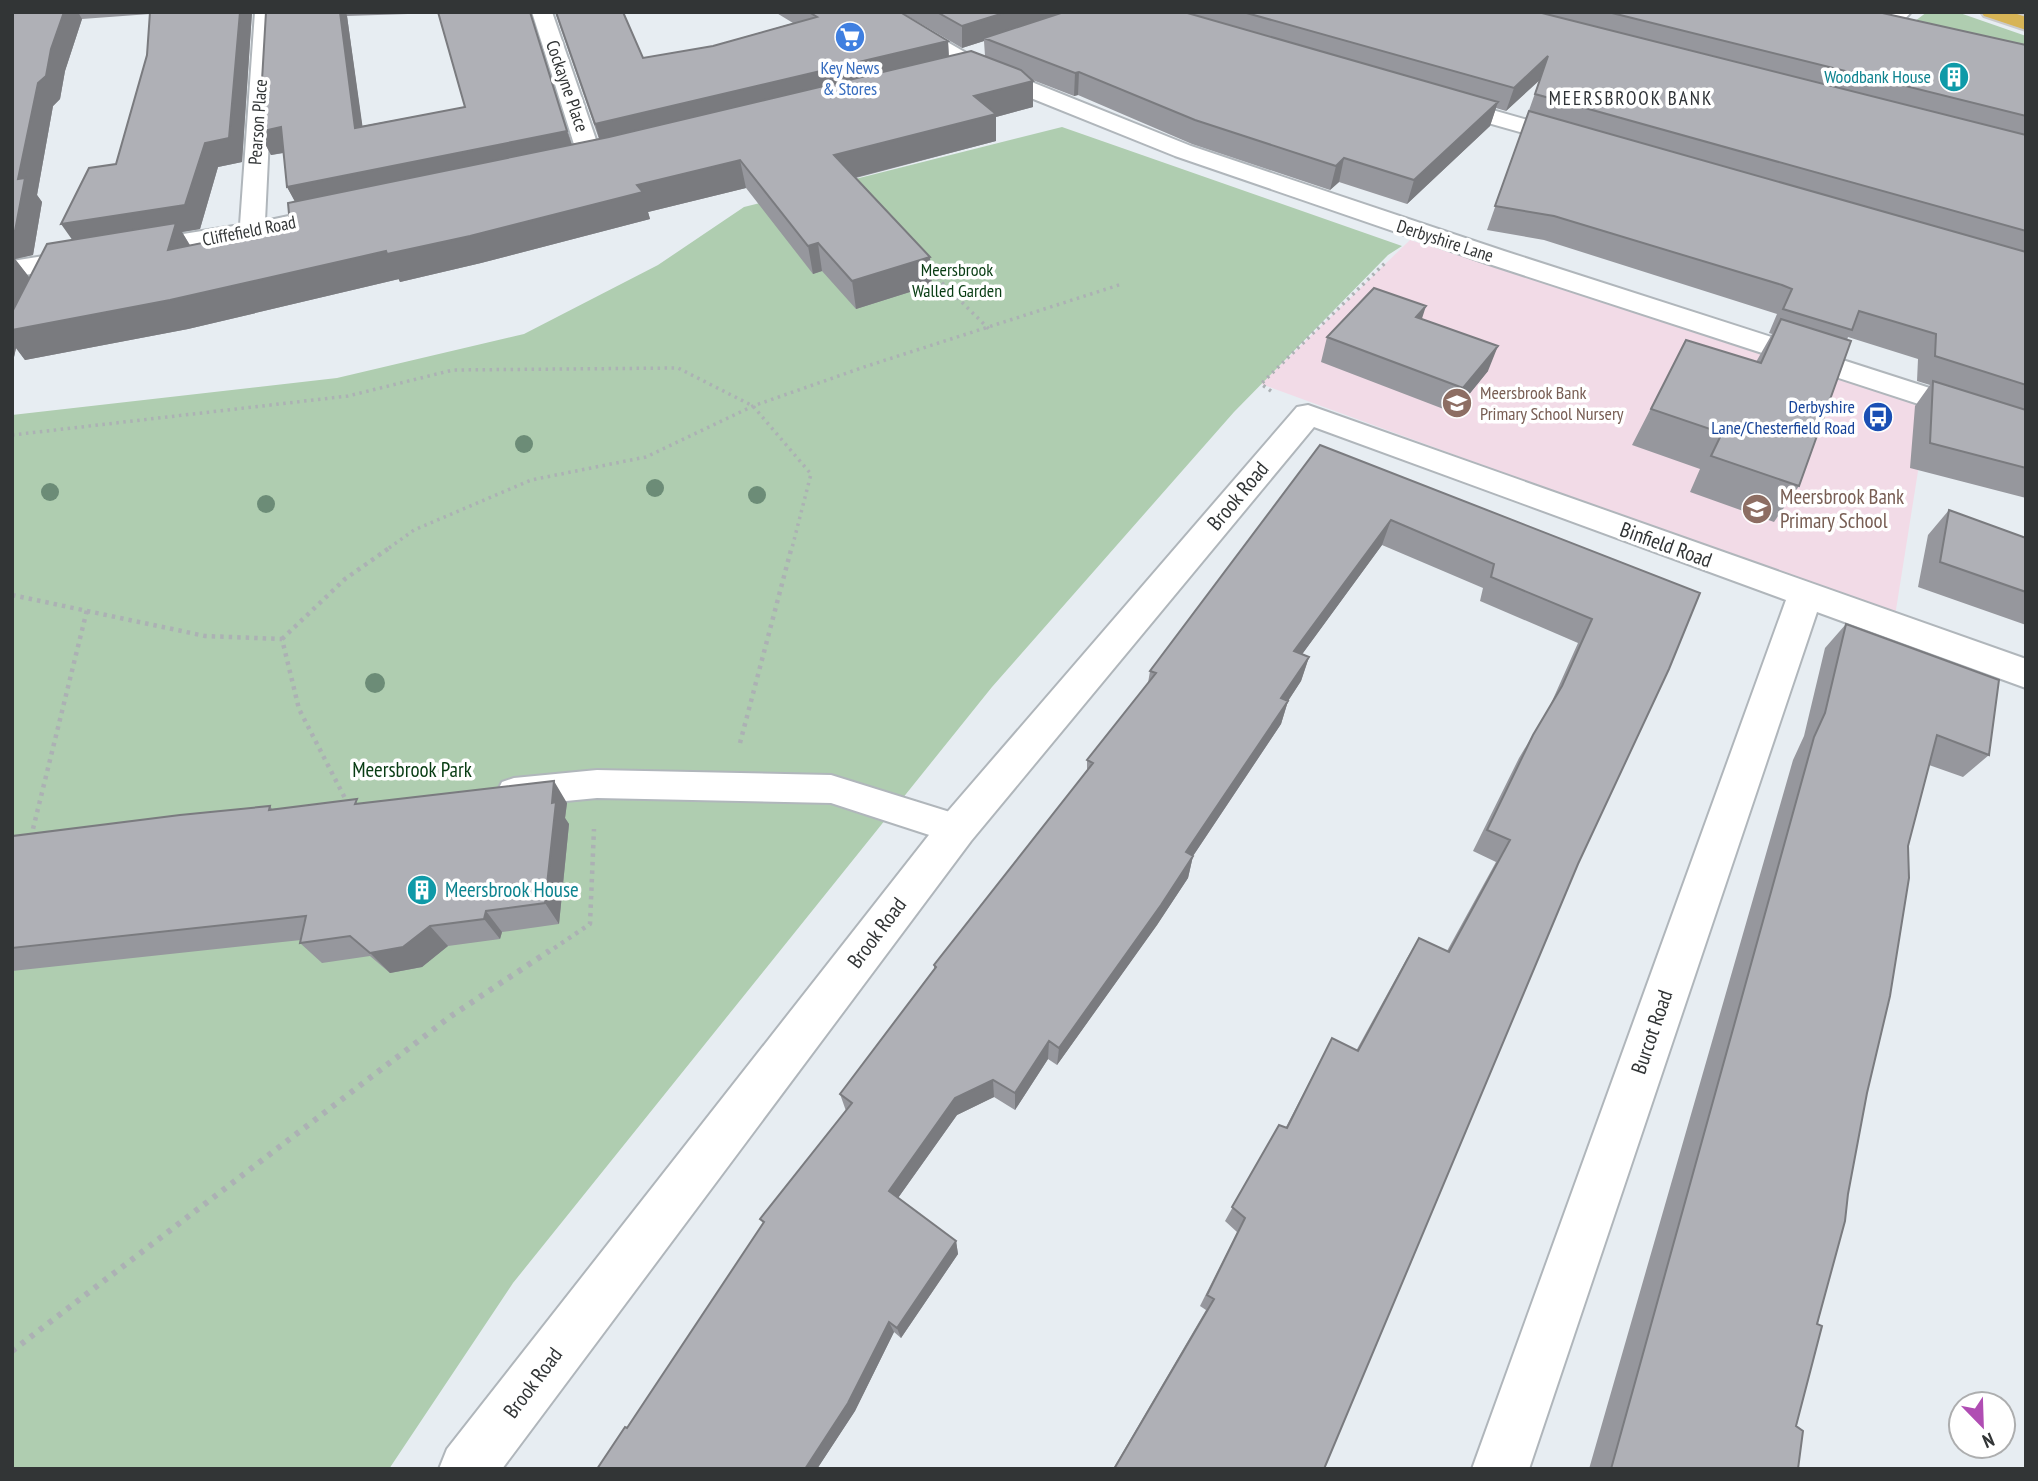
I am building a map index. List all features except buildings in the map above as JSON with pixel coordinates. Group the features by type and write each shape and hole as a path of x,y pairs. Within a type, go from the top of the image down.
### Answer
{"highway":[{"path":"1991,12 2026,24"}],"street":[{"name":"Pearson Place","path":"251,231 265,12"},
{"name":"Cockayne Place","path":"542,12 592,160"},
{"name":"Derbyshire Lane","path":"880,12 966,62 1182,151 1419,232 2026,429"},
{"path":"1795,12 1868,28 1883,26 1901,12"},
{"path":"1424,97 1598,148"},
{"path":"564,166 618,154"},
{"name":"Cliffefield Road","path":"12,270 251,231 360,209"},
{"name":"Binfield Road","path":"1308,414 2026,674"},
{"name":"Brook Road","path":"467,1469 957,829 1308,414"},
{"name":"Burcot Road","path":"1500,1469 1805,596"}],"lane":[{"path":"478,795 597,784 831,789 957,829"}],"path":[{"path":"1308,414 1261,384 1419,232"},
{"path":"924,264 989,329"},
{"path":"12,595 205,636 282,639 345,579 414,530 531,480 646,457 753,406 867,366 989,329 1122,284"},
{"path":"12,435 348,396 453,370 678,368 753,406 811,474 729,785"},
{"path":"30,841 88,610"},
{"path":"282,639 299,709 350,807"},
{"path":"12,1351 451,1016 590,924 597,784"}],"shaded area":[{"name":"Meersbrook Bank Primary School","path":"1410,240 1929,402 1895,616 1261,384"}],"green space":[{"path":"1927,12 1957,12 2026,36 2026,95 1891,39"},
{"name":"Meersbrook Park","path":"1062,127 1402,246 1388,255 1234,412 992,687 513,1283 389,1469 12,1469 12,415 337,378 524,334 658,265 744,207"}],"place":[{"name":"Key News & Stores","path":"850,37"},
{"name":"Woodbank House","path":"1954,77"},
{"name":"Meersbrook Bank Primary School Nursery","path":"1457,403"},
{"name":"Derbyshire Lane/Chesterfield Road","path":"1878,417"},
{"name":"Meersbrook Bank Primary School","path":"1757,509"},
{"name":"Meersbrook House","path":"422,890"}],"district":[{"name":"MEERSBROOK BANK","path":"1631,98"}],"park label":[{"name":"Meersbrook Walled Garden","path":"957,280"}]}
